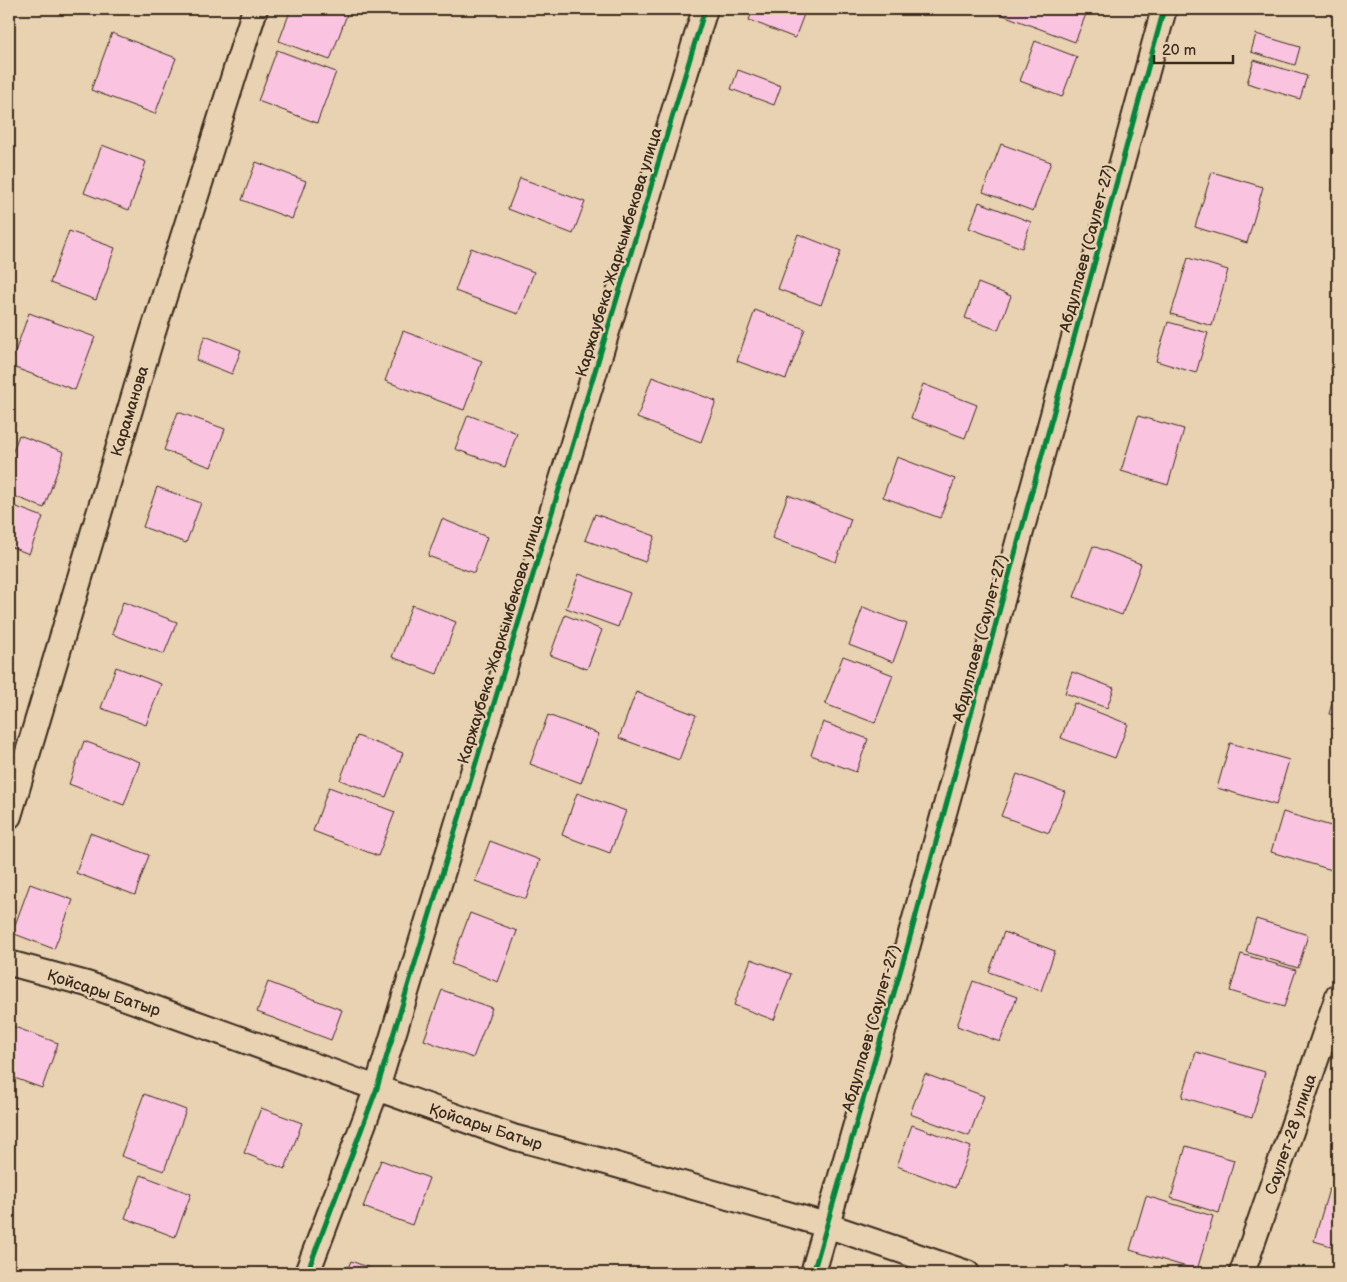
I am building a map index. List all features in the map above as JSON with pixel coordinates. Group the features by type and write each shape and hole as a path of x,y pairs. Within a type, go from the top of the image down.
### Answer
{"street":[{"name":"Караманова","path":"9,816 153,332 255,9"},
{"name":"Каржаубека Жаркымбекова улица","path":"307,1273 377,1088 705,9"},
{"name":"Абдуллаев (Саулет-27)","path":"813,1273 907,948 1164,9"},
{"name":"Қойсары Батыр","path":"9,963 87,984 513,1137 826,1225 968,1273"},
{"name":"Саулет-28 улица","path":"1242,1273 1338,996"}],"building":[{"path":"291,9 349,9 330,60 279,41"},
{"path":"753,9 806,9 795,38 749,20"},
{"path":"987,9 1088,9 1075,42"},
{"path":"112,33 176,58 155,114 91,90"},
{"path":"1256,34 1300,47 1295,65 1251,52"},
{"path":"1035,41 1077,57 1062,97 1020,81"},
{"path":"277,50 336,72 317,123 258,101"},
{"path":"1254,60 1307,76 1300,99 1247,83"},
{"path":"738,70 781,86 774,105 731,89"},
{"path":"1001,144 1051,162 1033,211 983,192"},
{"path":"102,145 146,162 129,210 84,193"},
{"path":"256,162 306,181 292,219 242,200"},
{"path":"1212,172 1263,187 1247,243 1195,227"},
{"path":"520,178 585,202 573,234 508,209"},
{"path":"979,202 1031,222 1022,248 969,228"},
{"path":"69,231 115,248 96,300 50,283"},
{"path":"798,234 841,251 821,305 778,289"},
{"path":"471,248 534,272 518,314 455,291"},
{"path":"1188,258 1228,270 1212,326 1171,314"},
{"path":"978,283 1011,296 998,330 965,318"},
{"path":"755,310 805,329 786,379 737,361"},
{"path":"29,313 95,337 75,390 10,366"},
{"path":"1168,322 1208,333 1196,373 1156,361"},
{"path":"403,331 482,361 464,410 385,381"},
{"path":"205,336 241,350 232,374 196,360"},
{"path":"652,377 716,401 701,442 637,418"},
{"path":"923,384 977,405 965,438 911,418"},
{"path":"178,412 225,429 211,467 164,450"},
{"path":"468,415 517,433 505,467 455,449"},
{"path":"1138,416 1184,429 1168,485 1121,471"},
{"path":"19,435 64,452 44,508 9,494 9,462"},
{"path":"897,457 955,479 940,518 883,497"},
{"path":"157,487 201,503 186,543 143,527"},
{"path":"788,495 851,519 836,562 772,538"},
{"path":"9,504 43,517 29,554 9,546"},
{"path":"595,514 655,536 645,562 585,540"},
{"path":"442,519 487,537 474,573 428,556"},
{"path":"1093,546 1141,564 1122,615 1074,597"},
{"path":"579,574 630,593 618,627 566,608"},
{"path":"123,602 177,622 164,654 112,634"},
{"path":"412,605 456,622 437,674 392,657"},
{"path":"863,607 907,624 893,662 849,645"},
{"path":"565,615 602,630 587,669 550,655"},
{"path":"843,656 893,675 875,723 825,704"},
{"path":"116,667 161,684 146,725 101,708"},
{"path":"1072,672 1114,688 1107,708 1065,693"},
{"path":"1338,681 1338,716 1329,714"},
{"path":"636,692 696,715 679,760 619,738"},
{"path":"1074,703 1128,724 1115,758 1061,738"},
{"path":"548,715 599,734 581,783 530,764"},
{"path":"823,722 868,739 856,772 811,755"},
{"path":"357,736 403,753 386,797 340,780"},
{"path":"84,741 140,762 124,805 69,784"},
{"path":"1230,743 1289,760 1276,805 1217,788"},
{"path":"1017,774 1065,792 1049,833 1001,816"},
{"path":"329,787 395,812 378,856 313,831"},
{"path":"577,793 626,811 610,853 562,835"},
{"path":"1283,812 1338,828 1338,848 1332,870 1271,852"},
{"path":"90,833 149,855 135,895 76,873"},
{"path":"490,841 540,860 526,899 475,881"},
{"path":"30,884 73,900 54,949 12,933"},
{"path":"470,913 517,931 498,982 451,964"},
{"path":"1256,919 1308,935 1298,968 1246,952"},
{"path":"1004,932 1055,951 1041,991 989,972"},
{"path":"1241,954 1296,970 1284,1007 1230,991"},
{"path":"751,959 791,974 774,1020 734,1005"},
{"path":"973,981 1017,997 1000,1042 957,1026"},
{"path":"268,982 342,1010 331,1040 257,1012"},
{"path":"442,990 492,1008 473,1058 424,1040"},
{"path":"9,1025 58,1043 42,1088 9,1076"},
{"path":"1196,1052 1265,1072 1252,1118 1182,1097"},
{"path":"925,1074 984,1096 969,1136 910,1114"},
{"path":"144,1094 186,1110 164,1171 121,1156"},
{"path":"261,1108 302,1123 285,1169 244,1153"},
{"path":"912,1125 971,1147 955,1188 897,1166"},
{"path":"1186,1146 1234,1160 1219,1213 1171,1198"},
{"path":"381,1160 429,1178 412,1225 363,1207"},
{"path":"141,1175 191,1194 175,1237 125,1218"},
{"path":"1329,1189 1338,1191 1338,1248 1314,1241"},
{"path":"1146,1196 1213,1216 1197,1270 1130,1250"},
{"path":"351,1261 383,1273 346,1273"}],"cycle path":[{"path":"307,1273 377,1088 705,9"},
{"path":"813,1273 907,948 1164,9"}]}
